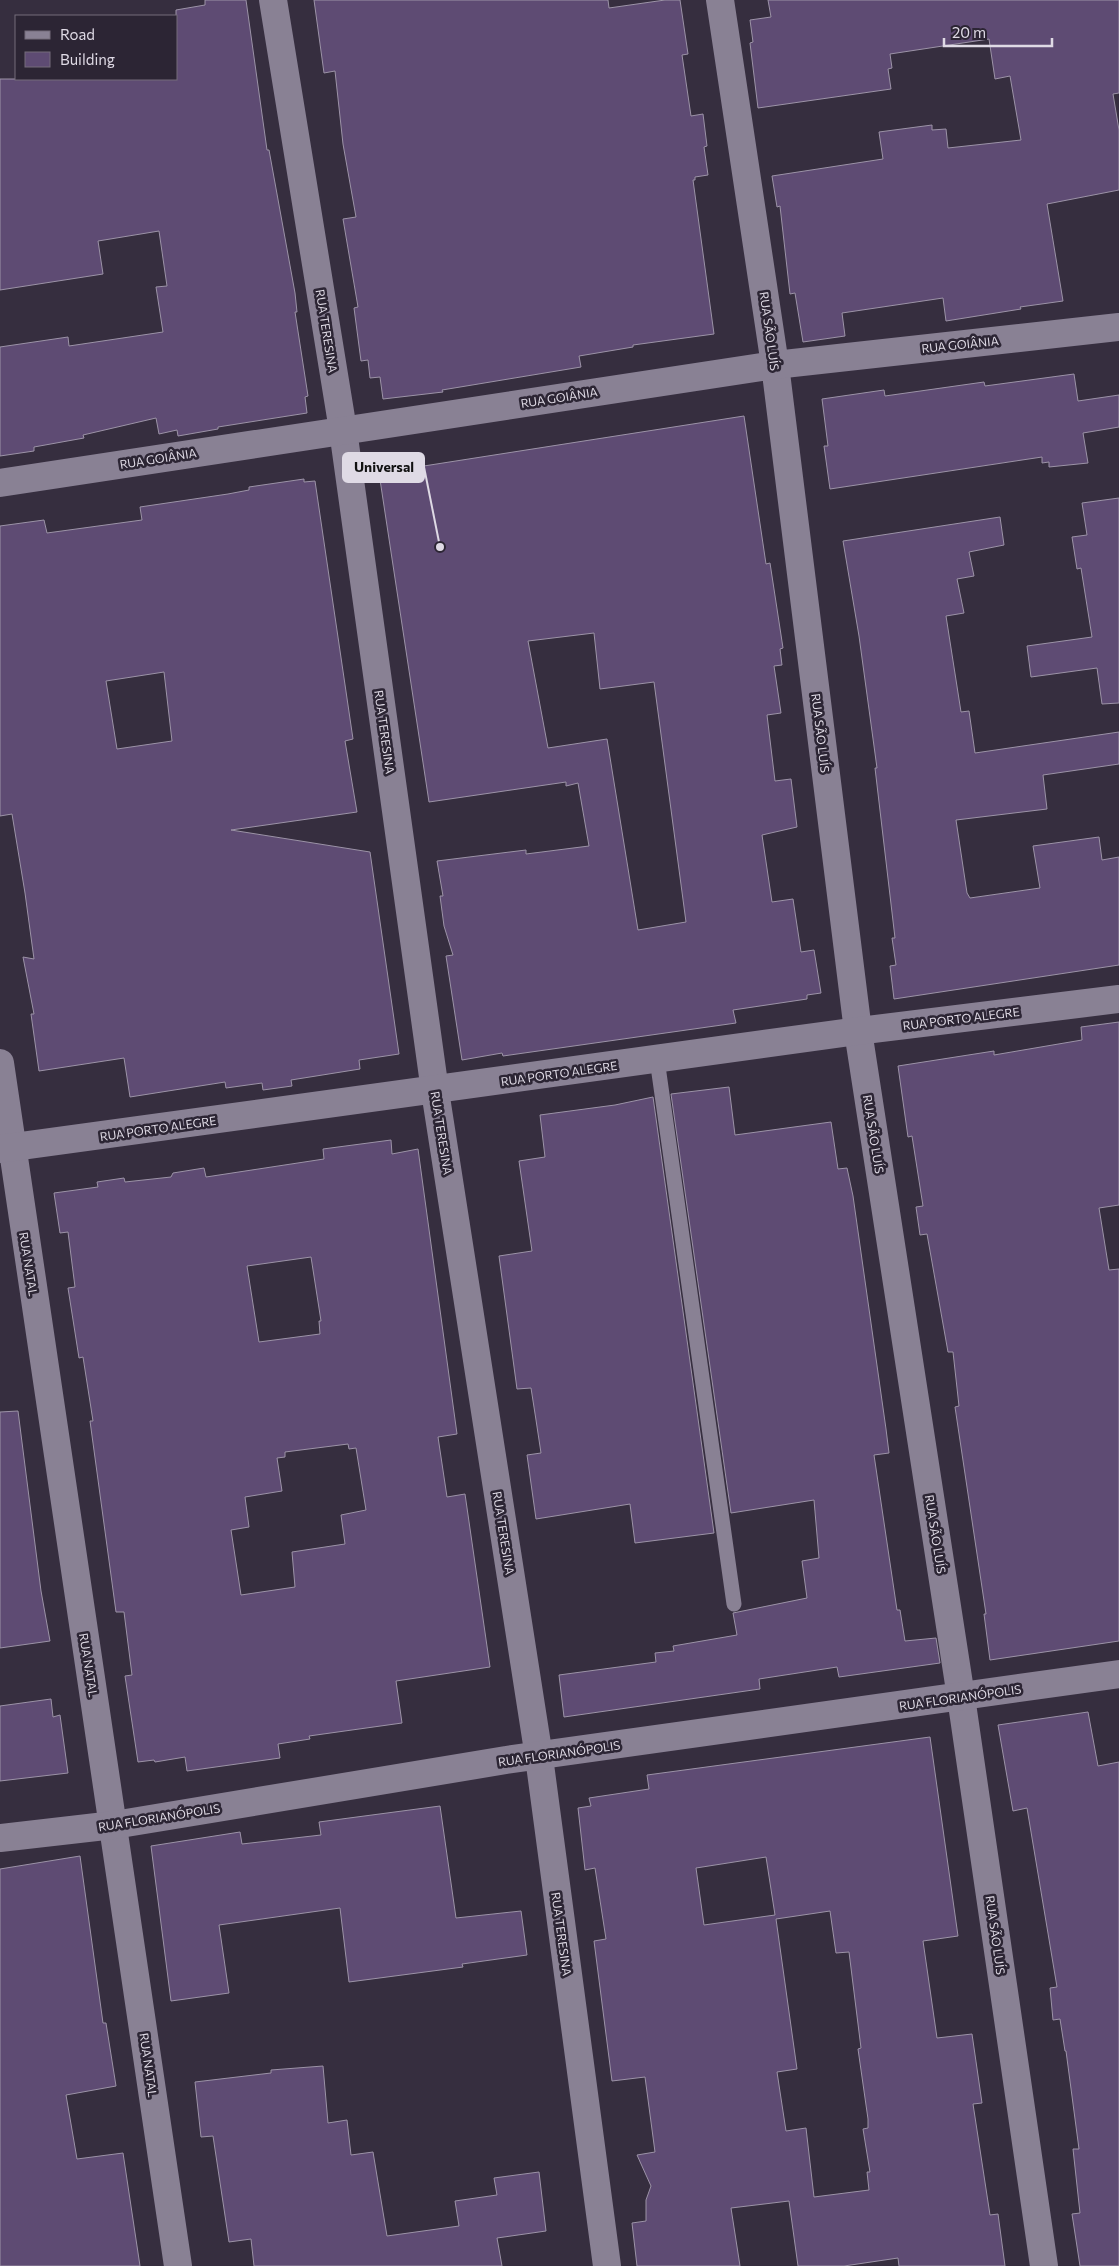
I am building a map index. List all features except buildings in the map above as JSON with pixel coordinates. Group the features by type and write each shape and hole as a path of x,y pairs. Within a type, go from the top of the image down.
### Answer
{"street":[{"name":"RUA TERESINA","path":"273,0 343,430 435,1090 539,1757 607,2266"},
{"name":"RUA SÃO LUÍS","path":"720,0 775,365 858,1031 962,1697 1044,2266"},
{"name":"RUA GOIÂNIA","path":"0,483 775,365 1119,327"},
{"name":"RUA PORTO ALEGRE","path":"6,1148 858,1031 1119,999"},
{"name":"RUA NATAL","path":"0,1063 6,1148 114,1825 178,2266"},
{"name":"RUA FLORIANÓPOLIS","path":"0,1838 114,1825 506,1760 539,1757 1119,1674"}],"lane":[{"path":"657,1059 734,1604"}],"place":[{"name":"Universal","path":"440,547"}]}
